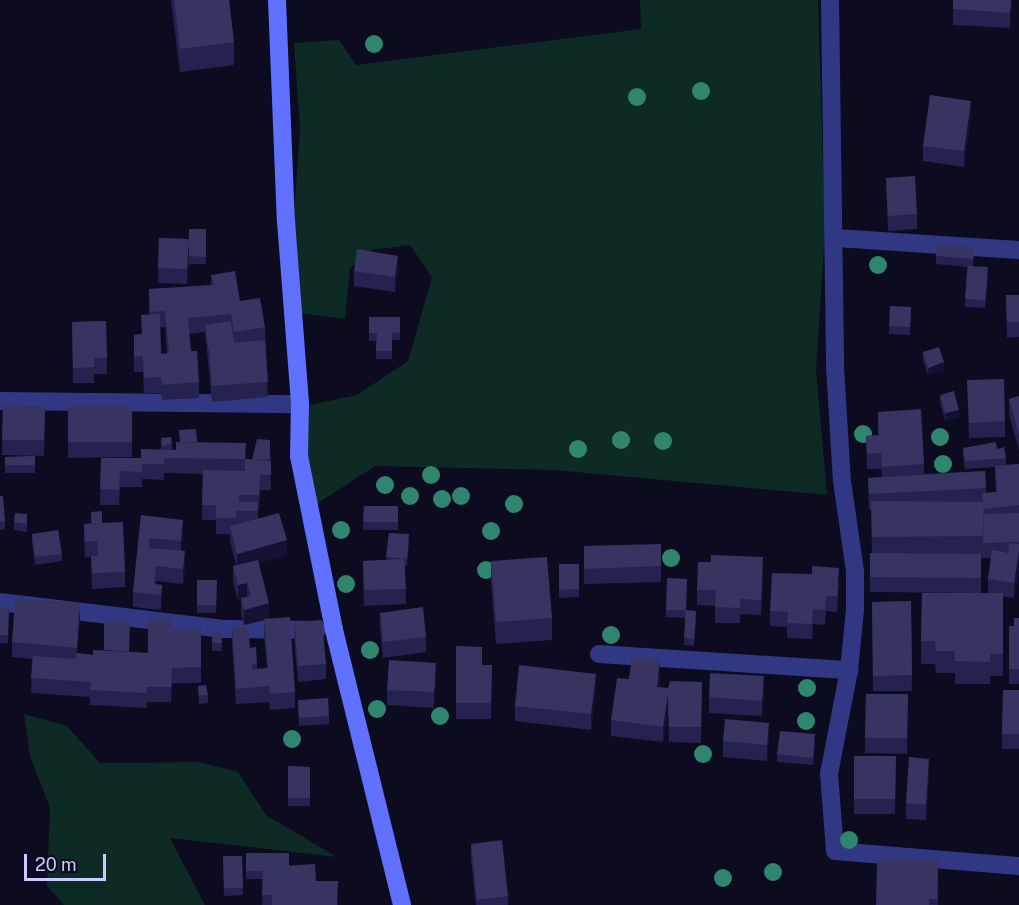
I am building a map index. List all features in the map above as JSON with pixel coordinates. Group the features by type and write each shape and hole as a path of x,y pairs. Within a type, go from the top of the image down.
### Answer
{"street":[{"path":"277,0 286,221 300,404 299,456 334,630 402,905"},
{"path":"830,0 836,238 835,367 842,481 855,571 849,670 829,774 835,852 1019,866"},
{"path":"836,238 1019,250"},
{"path":"0,401 300,404"},
{"path":"0,602 223,629 334,630"},
{"path":"599,654 849,670"}],"green space":[{"path":"640,0 818,0 825,232 816,369 827,495 554,470 375,466 312,507 302,440 305,406 357,395 408,361 432,277 410,245 371,250 350,268 345,319 298,313 293,229 300,128 294,43 339,40 356,65 641,29"},
{"path":"24,714 67,726 100,763 199,762 238,772 266,815 337,857 170,838 205,905 64,905 47,886 50,808 30,756"}],"building":[{"path":"174,0 229,0 234,42 180,49"},
{"path":"953,0 1011,0 1010,13 953,9"},
{"path":"930,95 971,101 964,151 923,146"},
{"path":"915,176 917,214 888,216 886,178"},
{"path":"189,229 206,229 206,257 189,256"},
{"path":"159,238 189,239 187,269 158,268"},
{"path":"937,244 974,247 973,259 936,256"},
{"path":"357,249 398,256 395,277 354,271"},
{"path":"968,266 988,267 985,300 965,299"},
{"path":"235,271 240,301 260,298 265,327 234,332 231,314 188,318 191,351 197,351 199,382 162,385 161,377 144,378 143,356 134,357 134,335 142,334 141,315 160,314 161,354 169,353 165,311 150,312 149,289 214,285 211,275"},
{"path":"1006,295 1019,295 1019,322 1007,322"},
{"path":"890,306 911,307 910,327 889,326"},
{"path":"369,317 400,317 400,333 392,332 392,351 376,351 377,333 369,333"},
{"path":"106,321 107,358 94,358 94,367 73,368 72,322"},
{"path":"231,321 234,343 209,345 209,353 205,325"},
{"path":"265,340 268,382 212,386 209,345"},
{"path":"939,347 944,362 928,368 923,352"},
{"path":"1004,379 1005,421 969,423 967,380"},
{"path":"954,391 959,410 945,413 940,395"},
{"path":"1019,396 1019,435 1009,399"},
{"path":"3,405 45,407 44,440 2,440"},
{"path":"68,406 132,406 132,442 68,442"},
{"path":"921,409 924,464 882,467 881,453 867,454 866,436 879,435 878,412"},
{"path":"196,429 197,442 180,442 179,430"},
{"path":"171,437 172,444 162,446 161,438"},
{"path":"257,439 270,440 270,459 252,460"},
{"path":"176,442 246,443 245,459 164,458 164,464 142,464 142,472 120,471 119,490 100,489 101,458 141,458 141,449 176,450"},
{"path":"996,442 997,449 1004,447 1006,458 965,461 963,448"},
{"path":"35,456 35,465 5,465 5,457"},
{"path":"245,459 271,461 271,475 260,475 259,495 239,495 239,502 258,502 257,511 236,511 236,518 216,518 216,505 202,505 203,470 245,471"},
{"path":"1019,464 1019,505 984,509 982,493 997,492 995,466"},
{"path":"985,471 986,488 869,494 868,478"},
{"path":"0,496 3,496 5,521 0,522"},
{"path":"871,501 984,502 983,536 872,537"},
{"path":"364,506 398,506 398,522 363,522"},
{"path":"102,511 102,523 92,523 91,512"},
{"path":"15,513 27,514 27,524 14,522"},
{"path":"279,513 287,540 237,554 230,526"},
{"path":"1019,513 1019,542 983,543 984,514"},
{"path":"141,515 183,520 181,541 149,538 149,548 185,551 183,569 156,566 154,584 162,585 161,595 133,592"},
{"path":"123,522 125,572 92,573 91,556 98,556 97,541 85,542 84,524"},
{"path":"58,530 62,554 35,557 32,534"},
{"path":"389,533 409,534 407,559 386,557"},
{"path":"1009,543 1019,544 1014,583 988,579 992,550 1008,553"},
{"path":"661,544 661,566 584,569 584,546"},
{"path":"870,553 981,554 981,578 870,577"},
{"path":"711,555 763,557 761,600 740,599 740,608 715,607 716,590 697,590 698,562 711,562"},
{"path":"547,557 552,618 496,622 491,561"},
{"path":"404,559 406,589 364,590 363,561"},
{"path":"258,560 269,603 244,610 241,598 251,596 247,583 238,585 233,566"},
{"path":"559,564 579,564 579,589 559,590"},
{"path":"812,566 839,568 837,596 826,596 825,610 813,609 812,624 787,623 788,612 770,611 772,573 812,574"},
{"path":"667,578 687,579 686,610 666,610"},
{"path":"197,580 217,580 216,605 197,605"},
{"path":"922,593 1003,593 1003,654 990,654 990,662 955,661 955,651 936,651 935,641 921,641"},
{"path":"15,599 80,603 77,648 12,642"},
{"path":"911,601 912,675 873,676 872,602"},
{"path":"0,607 9,607 8,635 0,635"},
{"path":"423,607 426,637 383,642 380,613"},
{"path":"686,610 696,611 694,639 684,638"},
{"path":"290,617 295,692 270,694 269,686 236,689 232,627 248,626 250,648 256,647 257,664 252,664 252,669 268,668 264,619"},
{"path":"1014,618 1019,618 1019,626 1014,626"},
{"path":"148,620 172,620 172,629 201,629 201,667 172,668 171,687 147,687 147,693 90,690 91,682 31,678 33,656 76,659 76,653 93,655 93,650 148,653"},
{"path":"322,620 326,664 298,666 294,622"},
{"path":"104,621 130,621 129,652 104,650"},
{"path":"1009,626 1019,626 1019,669 1009,669"},
{"path":"221,631 222,643 212,643 212,632"},
{"path":"456,646 482,647 482,665 492,665 491,703 456,703"},
{"path":"632,657 660,660 657,687 668,688 670,681 702,682 701,727 669,727 668,694 663,727 611,720 617,678 629,679"},
{"path":"389,660 436,663 434,692 387,690"},
{"path":"519,665 596,674 591,714 515,706"},
{"path":"710,673 764,676 762,701 709,697"},
{"path":"206,685 208,695 199,696 198,686"},
{"path":"1003,690 1019,690 1019,734 1002,734"},
{"path":"866,694 908,694 907,738 865,738"},
{"path":"328,698 329,716 299,718 298,700"},
{"path":"725,719 769,723 767,745 723,741"},
{"path":"780,731 815,734 813,758 777,754"},
{"path":"854,756 896,756 895,799 854,799"},
{"path":"909,757 929,759 926,805 906,803"},
{"path":"288,766 310,767 310,798 288,798"},
{"path":"502,840 508,896 477,900 471,844"},
{"path":"246,853 289,853 289,866 263,867 263,871 246,871"},
{"path":"223,856 242,856 243,888 224,888"},
{"path":"877,860 938,860 937,899 929,899 929,905 876,905"},
{"path":"315,864 316,881 338,881 337,905 272,905 272,895 262,895 263,867"}]}
